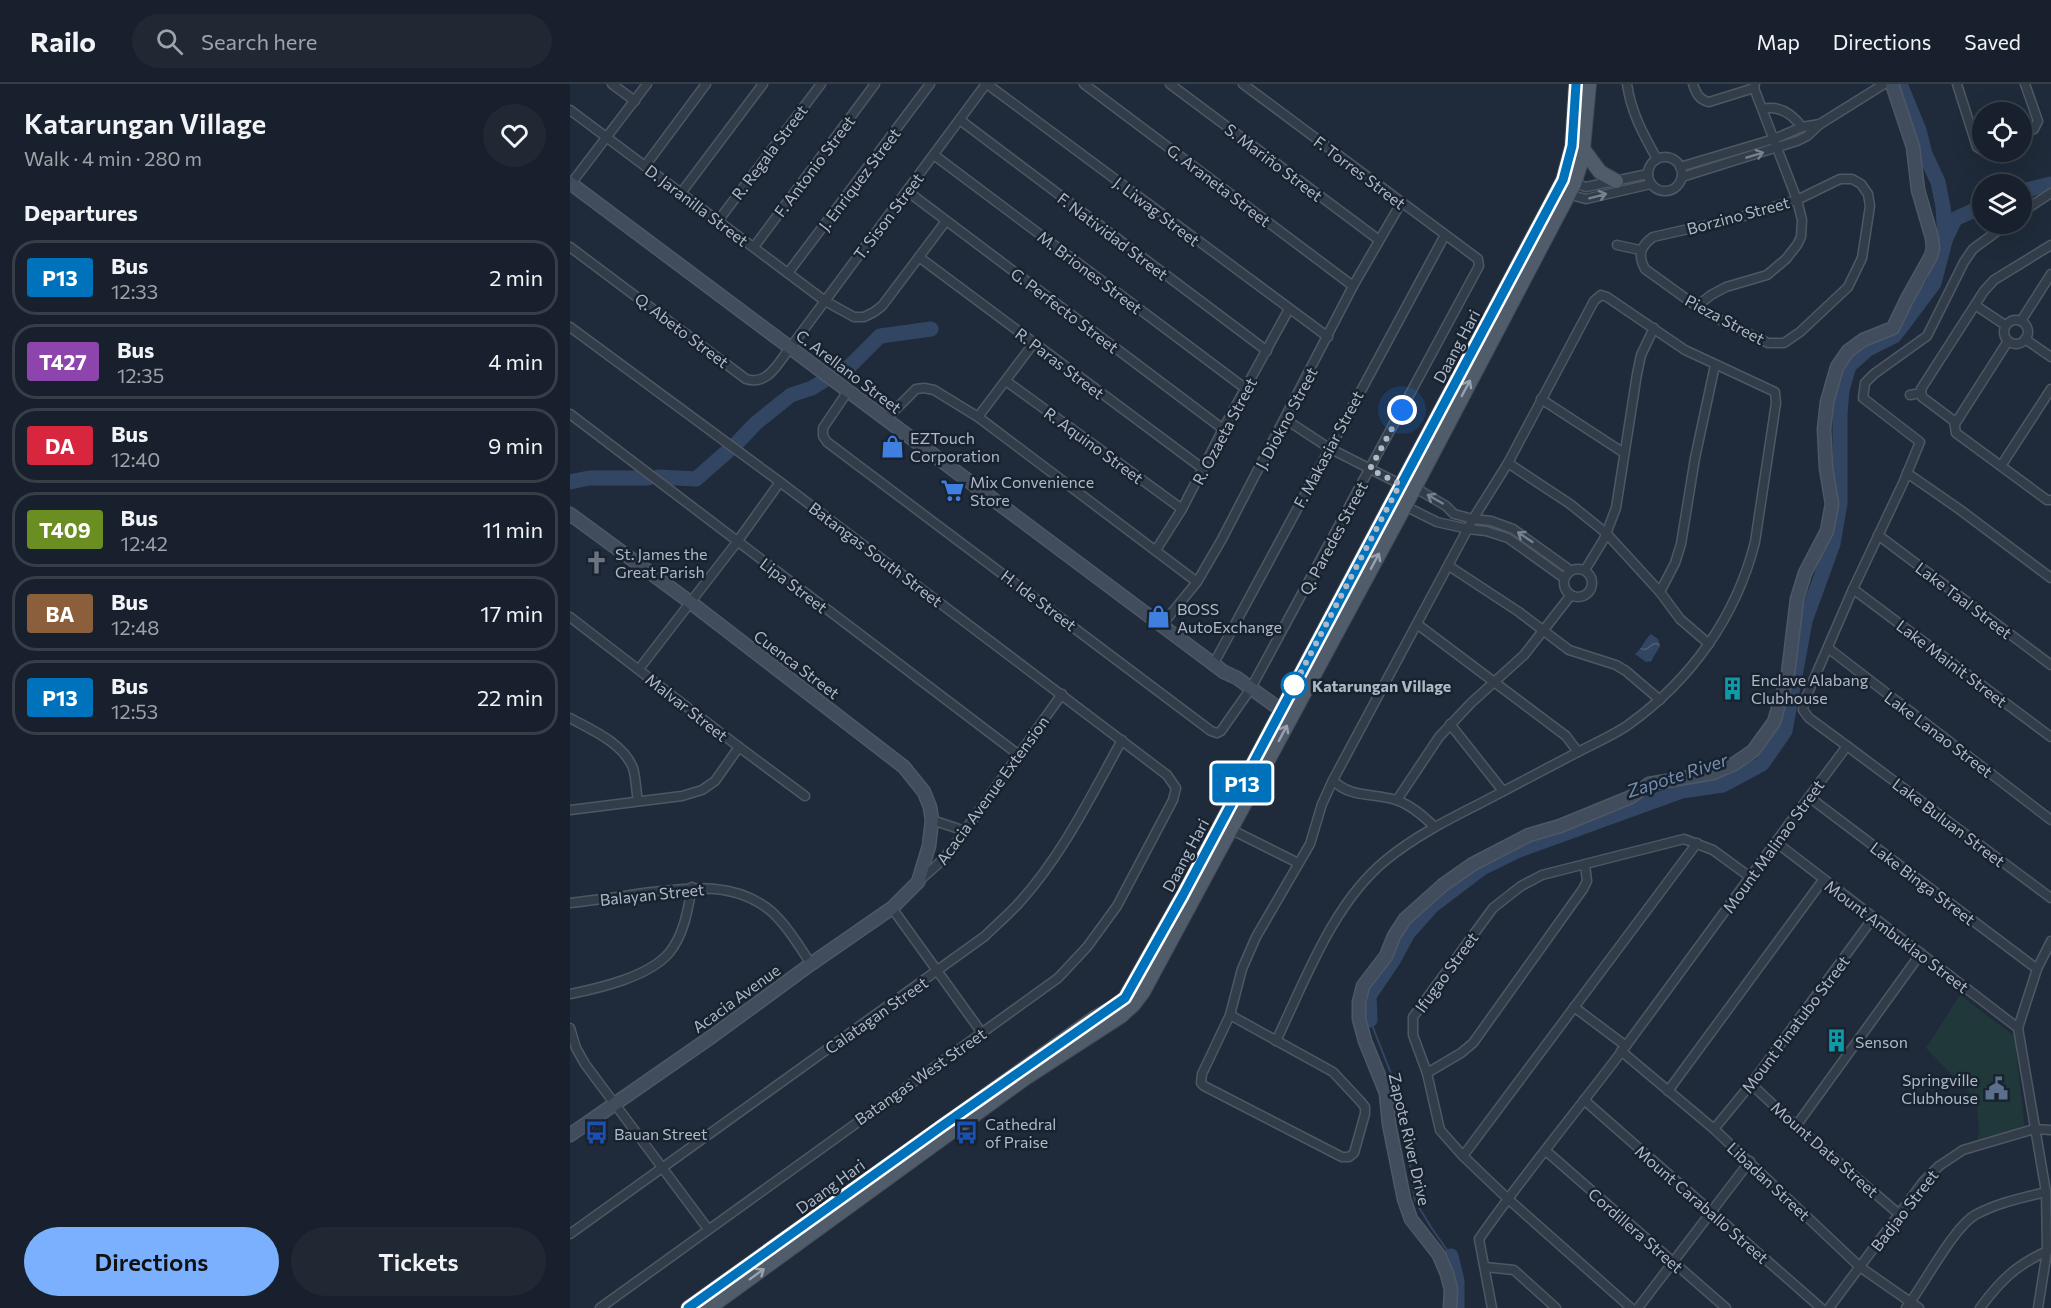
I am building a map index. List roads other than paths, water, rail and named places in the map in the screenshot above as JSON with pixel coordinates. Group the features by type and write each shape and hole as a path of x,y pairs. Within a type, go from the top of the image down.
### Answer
{"main road":[{"name":"Daang Hari","path":"1566,187 1572,146 1576,84"},
{"name":"Daang Hari","path":"688,1308 1125,998 1279,714 1407,486 1566,187 1580,168 1589,84"},
{"path":"1583,149 1600,172 1616,181"},
{"name":"Daang Hari","path":"709,1308 1024,1079 1121,1016 1133,1005 1155,972 1405,506 1407,486"}],"street":[{"path":"612,84 635,101"},
{"path":"570,184 647,84"},
{"path":"645,166 706,84"},
{"path":"681,193 763,84"},
{"name":"R. Regala Street","path":"718,221 820,84"},
{"name":"F. Antonio Street","path":"754,247 875,84"},
{"name":"J. Enriquez Street","path":"788,273 930,84"},
{"name":"T. Sison Street","path":"790,348 986,84"},
{"name":"J. Liwag Street","path":"986,84 1328,337"},
{"name":"G. Araneta Street","path":"1084,84 1353,286"},
{"name":"S. Mariño Street","path":"1170,84 1379,240"},
{"name":"F. Torres Street","path":"1243,84 1478,259"},
{"path":"1627,84 1630,103 1640,129 1657,159"},
{"path":"1693,84 1698,96 1703,101 1709,102 1755,86 1797,200 1802,220 1801,237 1797,245 1786,259 1767,275 1726,287 1697,306"},
{"path":"1682,177 1680,167 1670,158 1657,159 1650,165 1648,174 1651,184 1666,191 1676,187 1682,177 1777,148 1807,136 1820,124 1884,84"},
{"name":"Zapote River Drive","path":"1450,1308 1452,1289 1447,1274 1438,1255 1411,1219 1404,1198 1389,1124 1386,1093 1365,1041 1359,1019 1359,1002 1363,986 1386,956 1394,936 1405,919 1443,885 1473,864 1529,835 1560,826 1631,797 1649,784 1713,773 1734,764 1753,751 1774,722 1788,674 1797,599 1805,573 1827,531 1832,504 1826,468 1824,429 1827,402 1837,366 1848,351 1863,340 1893,328 1933,248 1918,190 1913,147 1892,84"},
{"path":"1957,84 1972,131"},
{"path":"2025,84 2032,102"},
{"path":"2032,103 2038,120 2032,130"},
{"path":"1763,109 1775,108 1783,111 1792,116 1802,128"},
{"name":"D. Jaranilla Street","path":"570,110 825,301 854,317 864,317 882,306 919,257"},
{"name":"F. Natividad Street","path":"960,120 1267,351"},
{"path":"1680,167 1820,124"},
{"name":"M. Briones Street","path":"934,155 1246,389"},
{"path":"1566,187 1586,187 1648,174"},
{"name":"Borzino Street","path":"1640,250 1653,237 1737,218 1797,200 1840,179 1852,179 1861,184"},
{"name":"C. Arellano Street","path":"570,184 1219,669 1237,678 1249,691 1279,714"},
{"path":"1566,187 1586,199 1651,184"},
{"name":"Pieza Street","path":"1640,250 1640,260 1645,269 1697,306 1719,320 1768,343 1784,343 1848,286 1856,272 1862,258 1870,206 1868,194 1861,184"},
{"name":"G. Perfecto Street","path":"907,191 1223,429"},
{"path":"2032,205 2051,193"},
{"name":"J. Diokno Street","path":"1161,626 1197,582 1285,419 1353,286 1401,203"},
{"path":"919,257 946,221"},
{"path":"1847,746 1809,718 1803,711 1804,702 1920,442 1863,398 1865,383 1927,336 1964,262 1973,249 1993,234"},
{"name":"F. Makasiar Street","path":"1219,669 1329,448 1445,235"},
{"path":"1617,244 1640,250"},
{"path":"2051,245 1994,280 1984,291 1921,389 1922,397 1954,422 1956,433 2047,500 2051,500"},
{"name":"Q. Abeto Street","path":"570,247 746,379 754,381 764,379 790,348"},
{"name":"R. Paras Street","path":"919,257 1202,468"},
{"name":"Q. Paredes Street","path":"1249,691 1476,273 1479,266 1478,259"},
{"path":"2021,321 2051,274"},
{"path":"1230,1015 1276,1041 1333,1072 1365,1107 1354,1153 1349,1157 1342,1157 1204,1086 1201,1083 1202,1074 1230,1015 1242,969 1256,937 1310,844 1322,804 1333,780 1473,519 1508,463 1594,301 1601,295 1616,301 1685,350 1775,392 1776,402 1755,542 1750,561 1723,622 1686,675 1660,700 1627,725 1435,827 1385,860 1338,915 1276,1041"},
{"path":"1975,305 2006,325"},
{"name":"R. Ozaeta Street","path":"1156,550 1182,509 1289,309"},
{"path":"2012,320 2021,321 2027,328 2025,339 2018,344 2008,341 2003,333 2006,325 2012,320"},
{"name":"Batangas South Street","path":"570,327 1062,694 1167,775 1176,788"},
{"path":"1585,570 1606,533 1616,508 1641,355 1654,328"},
{"path":"2025,339 2051,357"},
{"path":"1955,424 2008,341"},
{"path":"978,417 1033,344"},
{"path":"1660,592 1675,563 1681,544 1695,458 1715,365"},
{"name":"R. Aquino Street","path":"1006,381 1182,509"},
{"path":"886,419 916,389 934,390 978,417 1197,582"},
{"path":"2001,466 2051,389"},
{"name":"H. Ide Street","path":"848,391 823,428 823,436 827,442 1211,731 1217,733 1221,731 1249,691"},
{"path":"1910,394 1921,393"},
{"path":"1541,399 1624,453"},
{"name":"Lipa Street","path":"570,414 1019,755"},
{"path":"1285,419 1329,448 1446,506 1454,514 1491,521 1513,529 1567,574"},
{"path":"1508,463 1570,504 1606,533 1660,592 1680,619 1709,644"},
{"path":"1907,473 2051,578"},
{"path":"639,669 780,482"},
{"path":"1405,506 1437,522 1468,530 1486,531 1508,538 1567,574"},
{"name":"Cuenca Street","path":"570,514 904,767 924,792 932,820 929,846 918,882"},
{"name":"Lake Taal Street","path":"1878,535 2051,665"},
{"path":"1449,567 1576,653 1616,665 1626,671 1660,700"},
{"path":"1577,568 1585,570 1592,580 1589,592 1582,596 1571,596 1565,590 1567,574 1577,568"},
{"name":"Lake Mainit Street","path":"1853,589 2051,737"},
{"path":"1397,800 1419,764 1450,724 1524,655 1571,596"},
{"name":"Malvar Street","path":"570,617 806,796"},
{"path":"1417,624 1566,736 1578,752"},
{"name":"Lake Lanao Street","path":"1828,648 2051,819"},
{"name":"Acacia Avenue Extension","path":"918,882 938,865 965,831 1062,694"},
{"path":"570,718 598,733 624,752 633,768 638,801"},
{"path":"1450,724 1503,791"},
{"name":"Calatagan Street","path":"570,1234 985,936 1018,904 1047,868 1075,826 1122,740"},
{"name":"Mount Malinao Street","path":"1492,1308 1479,1239 1507,1198 1584,1100 1847,746"},
{"name":"Lake Buluan Street","path":"1847,746 2051,898"},
{"path":"570,810 682,796 702,790 715,780 739,747"},
{"path":"1333,780 1341,788 1350,792 1397,800 1411,807 1435,827"},
{"name":"Batangas West Street","path":"600,1308 1058,978 1087,947 1117,906 1173,800 1176,788"},
{"name":"Lake Binga Street","path":"1809,797 2037,969"},
{"path":"932,820 965,831"},
{"path":"1230,829 1298,863"},
{"name":"Ifugao Street","path":"1631,1308 1507,1198 1463,1156 1440,1130 1426,1073 1413,1035 1413,1017 1493,908 1521,885 1542,875 1684,839 1713,850 1749,878"},
{"path":"1463,1156 1697,843"},
{"name":"Mount Ambuklao Street","path":"1777,843 2018,1028"},
{"path":"1426,1073 1461,1053 1473,1043 1584,889 1587,881 1585,865"},
{"path":"1668,1091 1823,880"},
{"name":"Acacia Avenue","path":"570,1136 892,908 918,882"},
{"path":"570,994 613,985 657,963 669,953 682,929 692,887"},
{"name":"Balayan Street","path":"570,903 692,887 727,890 750,898 771,912 793,936 811,964"},
{"path":"892,908 982,1033"},
{"name":"Mount Pinatubo Street","path":"1714,1129 1751,1084 1874,918"},
{"path":"2038,1308 2047,1251 2046,1192 2018,1028 2037,969 2051,941"},
{"path":"1796,1126 1921,953"},
{"name":"Libadan Street","path":"1574,1007 1750,1161 1860,1267 1909,1305 1919,1308"},
{"path":"570,1028 576,1048 585,1064 708,1229"},
{"name":"Mount Data Street","path":"1751,1084 1796,1126 1899,1214"},
{"name":"Mount Caraballo Street","path":"1584,1100 1821,1308"},
{"name":"Badjao Street","path":"1829,1308 1899,1214 1939,1166 1963,1150 2034,1129 2051,1130"},
{"name":"Cordillera Street","path":"1545,1151 1726,1308"},
{"path":"1638,1308 1750,1161"},
{"path":"1909,1305 1956,1235 1973,1217 2000,1204 2046,1192"},
{"path":"1980,1308 1997,1285 2018,1267 2047,1251"},
{"path":"1485,1268 1514,1270 1556,1308"}],"water":[{"path":"1651,634 1658,639 1660,646 1651,661 1646,662 1635,654"}],"waterway":[{"name":"Zapote River","path":"1370,1020 1369,996 1408,933 1432,906 1482,868 1519,850 1682,791 1723,785 1762,764 1785,731 1805,621 1833,544 1840,503 1842,390 1849,366 1868,349 1894,336 1905,322 1934,283 1945,241 1943,207 1938,182 1925,154 1919,130 1900,84"},
{"path":"2032,189 2051,184"},
{"path":"1946,238 1955,219 1972,211"},
{"path":"831,375 849,367 880,336 931,329"},
{"path":"736,444 756,423 791,395 812,388 828,378"},
{"path":"658,477 696,479 729,450"},
{"path":"570,482 589,478 648,478"},
{"name":"Zapote River","path":"1370,1020 1401,1099 1415,1201 1451,1256"},
{"name":"Zapote River","path":"1451,1256 1457,1281 1457,1308"}],"place":[{"name":"EZTouch Corporation","path":"892,446"},
{"name":"Mix Convenience Store","path":"952,490"},
{"name":"St. James the Great Parish","path":"597,562"},
{"name":"BOSS AutoExchange","path":"1159,617"},
{"name":"Katarungan Village","path":"1294,685"},
{"name":"Enclave Alabang Clubhouse","path":"1733,688"},
{"name":"Senson","path":"1837,1041"},
{"name":"Springville Clubhouse","path":"1996,1088"},
{"name":"Cathedral of Praise","path":"967,1132"},
{"name":"Bauan Street","path":"596,1133"}]}
